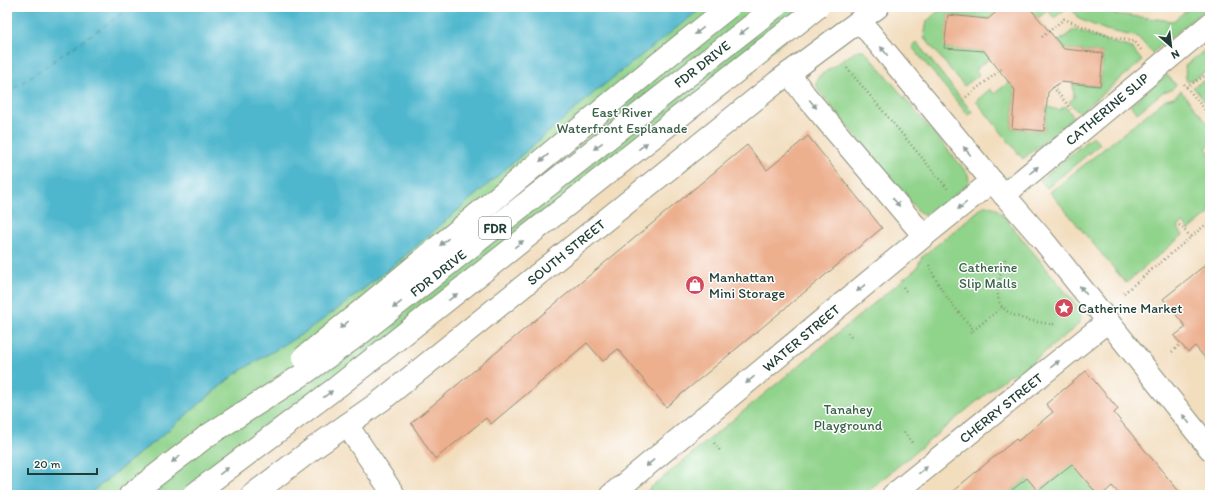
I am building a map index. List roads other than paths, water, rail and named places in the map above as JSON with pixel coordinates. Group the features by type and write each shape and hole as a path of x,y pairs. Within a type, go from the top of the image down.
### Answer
{"main road":[{"path":"207,436 374,301 610,102 729,7"},
{"name":"FDR DRIVE","path":"130,495 207,436 305,373 361,334 775,7"},
{"name":"FDR DRIVE","path":"193,495 337,387 818,7"},
{"name":"SOUTH STREET","path":"252,495 314,448 382,400 789,73 878,7"},
{"path":"860,21 1043,240 1210,450"},
{"name":"CATHERINE SLIP","path":"998,188 1210,24"},
{"path":"789,73 805,95 924,236"},
{"name":"WATER STREET","path":"611,495 924,236 998,188"},
{"name":"CHERRY STREET","path":"893,495 1108,321"},
{"path":"347,425 394,495"}],"water":[{"path":"7,7 703,7 596,91 399,261 307,331 235,374 88,495 7,495"}],"place":[{"name":"Manhattan Mini Storage","path":"695,285"},
{"name":"Catherine Market","path":"1064,308"}],"park label":[{"name":"East River Waterfront Esplanade","path":"622,120"},
{"name":"Catherine Slip Malls","path":"988,276"},
{"name":"Tanahey Playground","path":"848,418"}]}
